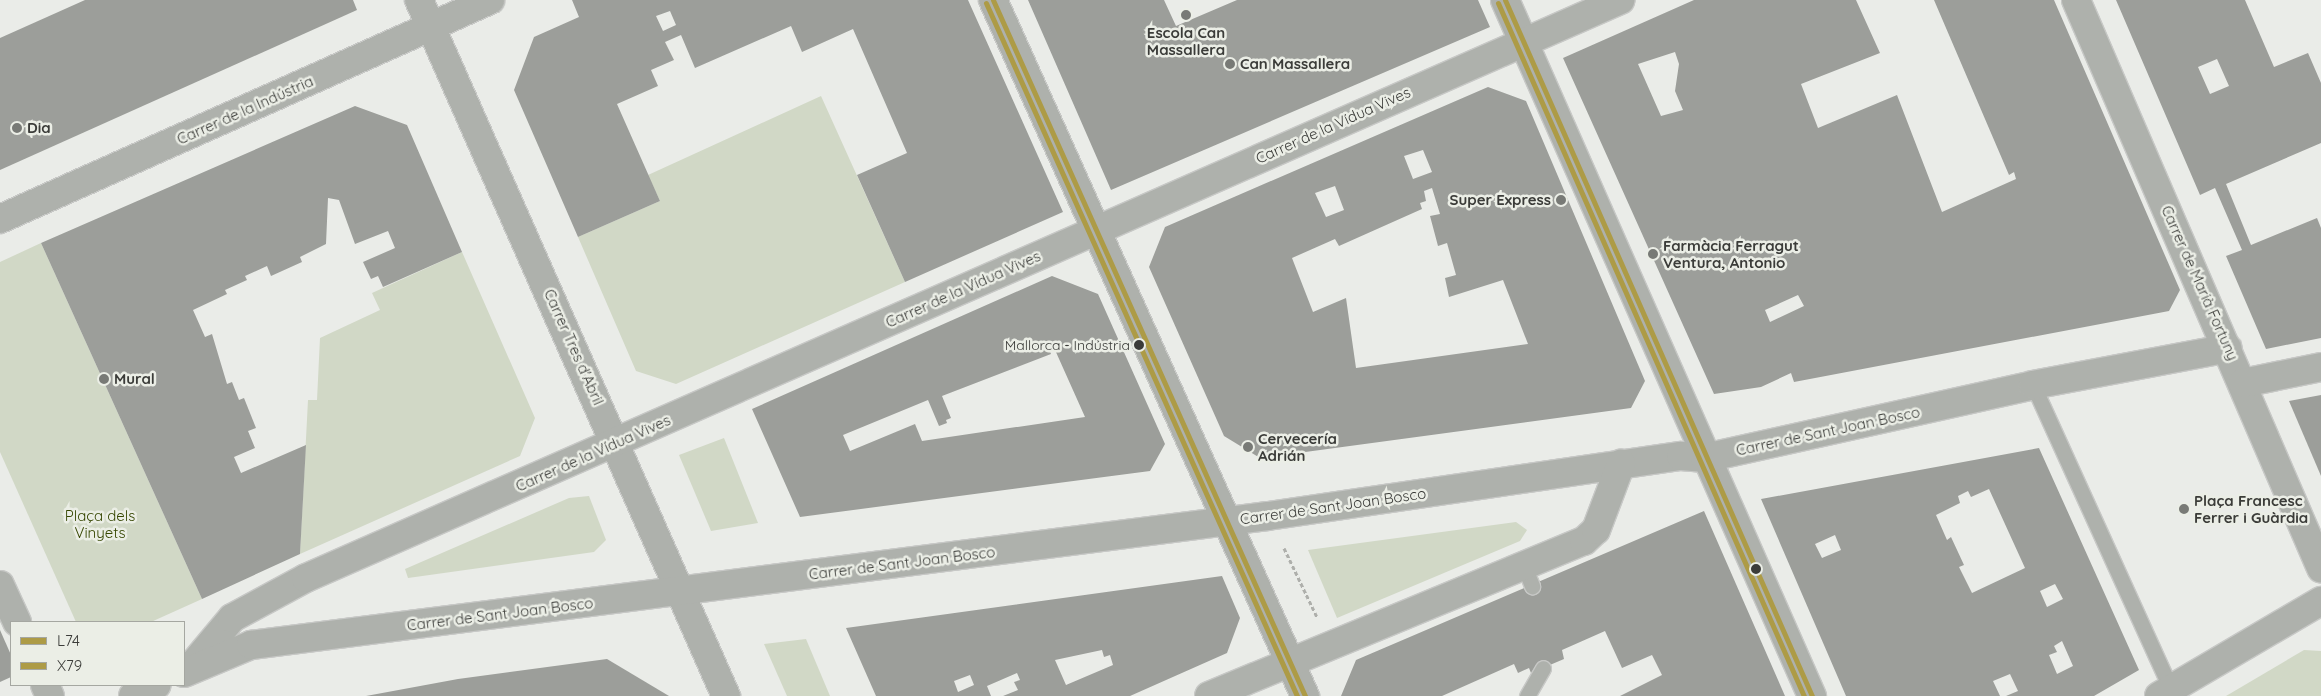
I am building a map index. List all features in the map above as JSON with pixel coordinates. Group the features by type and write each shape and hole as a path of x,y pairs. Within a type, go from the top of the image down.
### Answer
{"street":[{"name":"Carrer Tres d'Abril","path":"418,0 682,592 726,696"},
{"name":"Carrer de la Indústria","path":"0,219 490,0"},
{"path":"993,0 1094,230 1148,340 1305,696"},
{"path":"1505,0 1705,458 1812,696"},
{"name":"Carrer de la Vídua Vives","path":"306,578 616,444 1094,230 1620,0"},
{"name":"Carrer de Marià Fortuny","path":"2076,0 2243,383 2310,515 2321,568"},
{"path":"2033,386 2228,348"},
{"path":"2243,383 2321,366"},
{"name":"Carrer de Sant Joan Bosco","path":"185,672 251,645 682,592 1268,516 1681,456 1705,458 2033,386"},
{"path":"1209,696 1330,645 1528,576 1584,541 1596,530 1621,464"},
{"name":"Carrer de Sant Joan Bosco","path":"185,672 232,618 306,578"},
{"path":"0,585 17,621"},
{"path":"2165,692 2321,601"},
{"path":"133,696 155,686"}],"lane":[{"path":"2033,386 2165,692"},
{"path":"1527,696 1543,668"}],"path":[{"path":"1268,516 1330,645"}],"green space":[{"path":"821,96 905,282 676,384 636,371 578,237 660,201 648,175"},
{"name":"Plaça dels Vinyets","path":"41,243 202,599 153,621 76,621 0,452 0,262"},
{"path":"462,252 535,418 520,456 300,554 308,400 317,400 320,338 380,310 372,293"},
{"path":"724,438 758,523 711,531 679,455"},
{"path":"589,496 606,540 594,552 408,578 405,569 569,498"},
{"path":"1516,522 1527,530 1520,541 1337,618 1308,550"},
{"path":"806,639 830,696 787,696 764,644"},
{"path":"2304,650 2321,651 2321,696 2226,696"}],"building":[{"path":"85,0 353,0 357,10 0,170 0,38"},
{"path":"572,0 968,0 1063,212 905,282 857,175 907,153 853,29 802,52 791,26 695,68 681,35 665,42 674,60 651,70 658,86 617,104 660,201 578,237 514,90 534,37 579,17","holes":["670,11 676,25 663,31 656,16"]},
{"name":"Can Massallera","path":"1028,0 1164,0 1176,26 1237,0 1478,0 1490,27 1111,190"},
{"path":"1694,0 1856,0 1880,53 1801,84 1818,128 1897,95 1942,212 2016,179 2014,172 2009,175 1934,0 2054,0 2180,290 2169,311 1794,382 1791,373 1761,387 1714,394 1563,58","holes":["1675,52 1679,64 1675,91 1683,110 1661,116 1638,64","1798,295 1804,306 1770,322 1765,310"]},
{"path":"2116,0 2245,0 2274,67 2308,53 2321,83 2321,143 2226,184 2251,245 2317,218 2321,228 2321,338 2266,349 2226,256 2242,250 2215,188 2200,195","holes":["2217,59 2229,86 2210,94 2198,67"]},
{"path":"1488,87 1526,101 1645,381 1631,408 1260,458 1224,436 1149,267 1165,227","holes":["1423,150 1432,172 1413,179 1404,156","1335,186 1344,210 1326,217 1315,193","1432,188 1440,214 1430,216 1438,246 1447,243 1456,275 1445,278 1449,297 1503,280 1528,344 1356,368 1346,298 1313,312 1292,258 1335,239 1339,246 1422,209 1420,203 1426,201 1424,191"]},
{"path":"355,106 407,125 462,252 383,287 378,276 371,279 363,262 395,248 388,231 355,244 339,200 328,198 326,244 300,257 302,262 271,276 267,266 245,276 247,280 225,290 227,294 193,310 205,337 212,334 227,384 232,382 239,400 244,398 256,428 248,431 255,448 234,457 241,473 306,445 300,554 202,599 41,243"},
{"path":"1052,276 1098,294 1165,444 1150,471 800,517 752,409","holes":["1051,341 1085,417 922,441 915,424 850,451 843,435 928,400 939,426 947,423 946,420 951,418 942,396 1051,354 1047,343"]},
{"path":"2321,395 2321,476 2289,401"},
{"path":"2039,448 2139,670 2094,696 2006,696 2018,691 2010,674 1993,681 2000,696 1846,696 1761,499","holes":["1989,489 2025,568 1972,593 1959,567 1964,565 1951,537 1947,540 1936,515 1960,503 1958,496 1968,491 1971,497","1835,535 1841,550 1822,558 1815,544","2055,584 2063,599 2047,607 2040,591","2062,641 2073,666 2057,674 2049,655 2057,652 2054,646"]},
{"path":"1704,511 1785,696 1620,696 1662,675 1652,655 1622,668 1605,631 1562,650 1564,659 1531,673 1529,668 1518,673 1514,664 1442,696 1341,696 1356,660"},
{"path":"1222,576 1240,618 1227,653 1130,696 1003,696 1018,690 1014,682 1020,680 1017,673 987,686 991,696 876,696 846,628","holes":["1102,650 1104,657 1110,655 1113,665 1066,685 1055,660","970,675 974,685 958,692 954,681"]},
{"path":"0,630 10,653 10,677 0,682"},
{"path":"607,659 669,696 366,696 458,679"}],"transit line":[{"name":"L74","path":"993,0 1305,696"},
{"name":"L74","path":"1505,0 1812,696"},
{"name":"X79","path":"986,3 1297,696"},
{"name":"X79","path":"1498,3 1804,696"}],"place":[{"name":"Escola Can Massallera","path":"1186,15"},
{"name":"Can Massallera","path":"1230,64"},
{"name":"Dia","path":"17,128"},
{"name":"Super Express","path":"1561,200"},
{"name":"Farmàcia Ferragut Ventura, Antonio","path":"1653,254"},
{"name":"Mallorca - Indústria","path":"1139,345"},
{"name":"Mural","path":"104,379"},
{"name":"Cervecería Adrián","path":"1248,447"},
{"name":"Plaça Francesc Ferrer i Guàrdia","path":"2184,509"}]}
